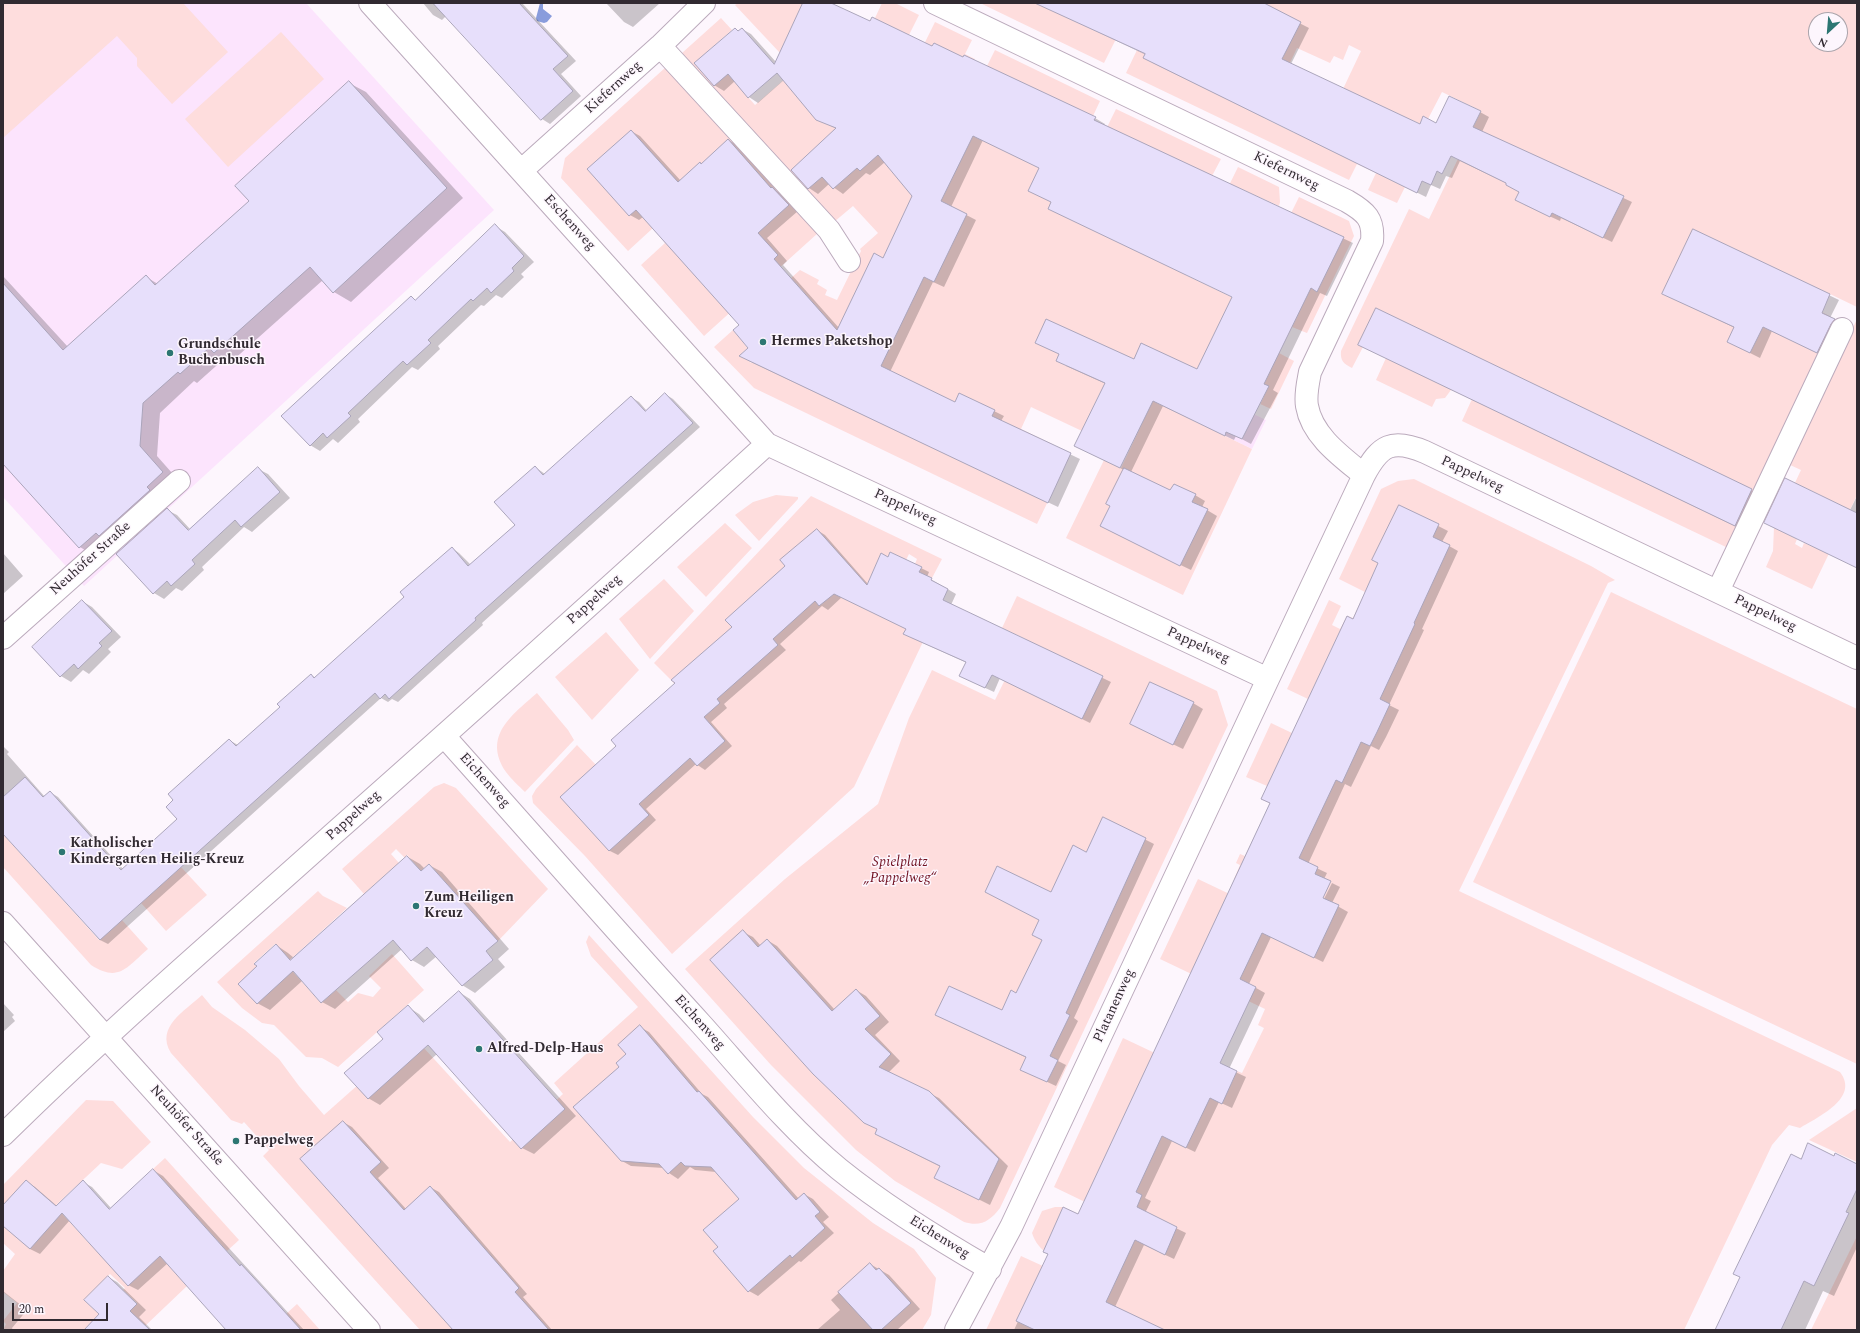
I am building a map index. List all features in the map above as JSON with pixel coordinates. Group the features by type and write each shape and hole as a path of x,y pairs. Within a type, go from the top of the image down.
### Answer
{"street":[{"name":"Eschenweg","path":"370,3 522,170 767,444"},
{"name":"Kiefernweg","path":"935,3 1347,201 1364,213 1372,225 1372,242 1310,372 1307,390 1307,406 1311,418 1320,434 1334,450 1364,475"},
{"name":"Kiefernweg","path":"522,170 660,46 701,4"},
{"path":"660,46 829,230 849,261"},
{"path":"1718,591 1842,330"},
{"name":"Pappelweg","path":"3,1135 106,1038 444,736 767,444 1268,679 1364,475 1374,457 1379,452 1394,445 1405,445 1415,448 1857,658"},
{"name":"Neuhöfer Straße","path":"3,638 178,480"},
{"name":"Platanenweg","path":"956,1330 990,1269 1268,679"},
{"name":"Eichenweg","path":"444,736 665,985 804,1136 838,1168 872,1194 932,1234 990,1269"},
{"name":"Neuhöfer Straße","path":"3,923 369,1330"}],"shaded area":[{"name":"Grundschule Buchenbusch","path":"3,3 306,3 494,210 84,586 3,497"},
{"path":"1223,399 1266,420 1252,449 1188,418"}],"green space":[{"path":"3,3 183,3 228,52 172,104 137,66 137,58 117,36 3,138"},
{"path":"738,3 803,3 780,53 735,5"},
{"path":"882,3 895,3 919,15 890,73 893,107 935,22 972,40 965,54 975,59 970,68 983,74 995,50 1100,101 1093,116 1078,186 1116,109 1221,159 1212,176 1216,212 1238,167 1279,187 1279,206 1239,188 1213,242 1186,275 1246,304 1299,197 1349,221 1354,236 1307,333 1292,327 1279,353 1294,361 1271,409 1260,404 1264,397 1253,391 1188,418 1252,449 1183,595 1066,538 1104,460 1121,468 1146,415 1100,393 1082,431 1031,407 1021,429 1054,445 1052,450 1069,458 1037,524 754,388 714,347 733,330 748,348 742,353 751,363 757,358 817,327 826,318 796,283 781,287 800,270 819,280 817,284 827,290 825,295 837,300 861,251 860,249 878,233 853,206 834,222 682,53 721,18 732,30 708,51 755,105 795,70 853,55 872,17 875,18"},
{"path":"980,3 1857,3 1857,307 1830,294 1822,312 1837,320 1728,548 1462,421 1472,399 1451,390 1445,398 1436,399 1432,407 1376,380 1386,358 1363,347 1352,368 1345,364 1342,360 1341,351 1409,209 1429,219 1481,111 1442,92 1428,119 1423,117 1420,124 1412,120 1385,177 1405,187 1397,203 1368,190 1376,173 1357,164 1349,180 1126,73 1137,50 1116,39 1104,63","holes":["1349,45 1361,51 1325,127 1295,133 1264,118 1297,48 1330,63 1334,56 1343,60"]},
{"path":"281,32 324,79 228,167 185,119"},
{"path":"666,67 818,233 704,336 641,265 665,243 653,228 628,251 561,178 565,158"},
{"path":"1857,319 1857,495 1812,589 1766,567 1773,551 1774,527 1797,539 1795,544 1802,548 1804,543 1814,547 1834,506 1821,500 1822,496 1806,488 1803,492 1793,487 1801,470 1788,464"},
{"path":"1414,479 1591,566 1615,580 1608,583 1459,891 1840,1072 1845,1081 1845,1090 1841,1098 1826,1112 1800,1128 1789,1125 1772,1145 1684,1330 986,1330 1021,1256 1067,1277 1072,1265 1048,1254 1043,1250 1035,1240 1032,1233 1042,1211 1055,1207 1063,1207 1108,1228 1114,1216 1054,1187 1123,1038 1229,1088 1237,1071 1242,1073 1264,1028 1258,1025 1265,1009 1160,959 1198,879 1261,909 1268,895 1234,879 1240,865 1236,863 1240,854 1245,856 1254,837 1267,843 1284,810 1261,799 1267,786 1246,777 1271,723 1292,733 1308,699 1287,689 1329,600 1341,606 1332,625 1340,629 1347,616 1353,618 1365,592 1339,579 1381,489 1398,481"},
{"path":"776,495 798,497 798,499 759,541 735,515 753,502"},
{"path":"811,496 942,559 932,578 919,572 922,567 915,564 917,559 909,554 906,560 890,552 888,557 881,554 858,605 930,627 854,787 672,954 585,856 533,803 532,796 536,789 577,745 597,766 650,784 611,740 650,705 680,739 700,713 654,663"},
{"path":"725,523 752,548 706,597 677,567"},
{"path":"664,579 694,611 650,659 619,619"},
{"path":"1611,592 1857,709 1857,1064 1473,882"},
{"name":"Spielplatz „Pappelweg“","path":"1017,596 1217,691 1228,725 1000,1208 985,1222 975,1224 964,1222 895,1181 856,1150 771,1065 685,969 785,879 878,804 909,718 932,670 995,700 1025,639 1002,628"},
{"path":"606,632 639,670 592,720 555,677"},
{"path":"537,693 568,730 574,740 525,792 506,772 499,759 497,748 503,727 518,710"},
{"path":"444,783 456,788 548,889 498,941 429,864 421,871 407,855 405,858 396,849 391,854 399,863 364,894 342,869 434,787"},
{"path":"3,834 99,940 122,920 148,949 128,967 116,973 109,973 91,965 3,867"},
{"path":"181,867 207,895 166,931 141,903"},
{"path":"318,891 323,896 347,908 290,960 275,944 254,963 269,979 286,964 321,1003 336,990 348,1002 358,993 373,997 381,988 369,976 392,954 424,990 338,1067 322,1058 306,1057 274,1025 262,1023 242,1008 217,982"},
{"path":"589,935 753,1117 804,1168 873,1223 914,1249 936,1278 931,1315 922,1330 420,1330 263,1156 269,1150 244,1122 242,1124 231,1120 171,1053 167,1044 169,1027 174,1020 202,995 212,1007 245,1030 279,1059 299,1086 324,1115 413,1036 510,1142 563,1094 554,1083 638,1007 591,956 586,942"},
{"path":"86,1100 113,1101 151,1142 122,1169 101,1163 55,1206 89,1243 117,1218 154,1249 187,1286 145,1326 130,1311 137,1303 123,1290 125,1288 110,1274 84,1300 99,1314 98,1330 3,1330 6,1324 3,1321 17,1303 3,1292 3,1271 15,1254 3,1243 3,1185"},
{"path":"1857,1108 1857,1162 1809,1140"},
{"path":"165,1158 239,1240 227,1251 153,1169"},
{"path":"1857,1236 1857,1330 1811,1330"},
{"path":"297,1304 320,1330 301,1330 286,1314"}],"water":[{"path":"540,3 543,3 543,9 552,16 547,22 544,23 537,21 536,18"}],"building":[{"path":"433,3 519,3 568,56 553,69 573,91 541,120"},
{"path":"803,3 831,3 870,21 872,17 932,46 934,43 963,57 964,55 1096,117 1094,120 1344,237 1317,292 1311,288 1264,384 1269,386 1242,439 1226,432 1225,436 1153,401 1120,468 1074,446 1105,383 1056,361 1059,354 1035,343 1046,319 1134,359 1141,343 1197,369 1232,297 1048,209 1051,202 1028,191 1039,168 973,136 941,201 967,214 934,282 924,277 881,366 955,402 959,393 995,410 992,416 1071,453 1048,503 739,356 748,348 733,330 739,325 636,210 629,216 587,169 631,130 678,182 700,162 701,164 728,139 771,188 772,187 789,205 758,233 778,255 774,259 837,330 874,253 883,258 912,196 878,155 860,171 857,168 833,189 822,177 808,189 791,170 836,128 816,120 777,73 748,98 728,74 714,86 694,63 735,28 738,31 742,28 774,64"},
{"path":"1035,3 1264,3 1301,22 1282,59 1420,124 1423,116 1436,123 1449,96 1481,111 1473,127 1624,196 1603,238 1552,213 1550,217 1515,200 1519,192 1506,185 1506,183 1451,156 1442,174 1437,171 1431,185 1422,181 1417,193 1143,58 1145,54"},
{"path":"349,81 447,188 333,293 310,267 214,353 209,348 180,374 178,372 143,403 140,446 163,472 147,487 150,490 99,536 96,533 79,548 3,464 3,283 63,350 146,275 155,285 249,201 235,186"},
{"path":"495,224 524,256 512,268 514,271 491,293 487,288 473,301 471,299 428,340 431,343 407,365 403,361 348,413 351,416 327,438 323,433 310,446 281,416 411,296 415,300"},
{"path":"1693,229 1830,294 1822,313 1835,319 1817,353 1763,327 1750,353 1727,342 1734,327 1662,294"},
{"path":"1376,308 1752,489 1735,526 1358,345"},
{"path":"665,393 693,423 475,618 476,620 389,699 385,694 380,699 375,693 100,940 3,834 3,797 25,777 43,797 50,791 121,870 177,819 166,807 173,800 168,794 229,739 236,746 280,707 277,704 311,674 314,678 404,597 400,592 452,547 468,566 515,525 494,502 535,466 543,475 631,396 645,411"},
{"path":"258,467 280,492 241,527 235,520 192,560 195,564 171,586 167,581 153,594 116,554 167,508 188,530"},
{"path":"1124,468 1170,490 1174,484 1196,494 1192,502 1208,509 1180,566 1100,526 1110,506 1106,504"},
{"path":"1785,478 1857,513 1857,568 1764,523"},
{"path":"1399,505 1439,524 1433,537 1450,545 1380,699 1390,704 1377,732 1370,746 1361,742 1342,783 1336,780 1299,858 1318,867 1315,874 1331,881 1323,898 1339,905 1314,958 1262,933 1240,979 1256,987 1220,1063 1237,1071 1222,1104 1210,1098 1186,1148 1162,1136 1136,1192 1142,1195 1137,1207 1177,1227 1165,1255 1135,1240 1106,1302 1165,1330 1035,1330 1016,1321 1048,1254 1043,1252 1063,1207 1078,1214 1270,803 1261,799 1347,616 1353,619 1378,563 1372,560"},
{"path":"817,529 867,585 881,553 888,557 890,552 922,567 919,572 932,578 931,580 948,589 943,600 1103,676 1082,719 992,675 985,688 959,676 966,662 903,634 906,629 834,594 819,606 815,601 773,639 778,645 717,699 720,703 704,717 725,741 697,766 690,758 639,804 649,815 609,851 560,797 616,746 611,740 675,683 671,680 732,627 725,620 785,566 780,560"},
{"path":"82,600 112,631 99,643 102,646 78,669 74,664 60,677 32,647"},
{"path":"1150,682 1194,702 1173,745 1130,724"},
{"path":"1103,817 1146,838 1066,1013 1070,1015 1050,1056 1058,1060 1047,1082 1020,1070 1026,1057 935,1015 949,986 1002,1010 1011,990 1016,993 1042,940 1032,935 1039,920 985,892 997,866 1051,892 1073,845 1086,852"},
{"path":"407,856 421,871 429,864 498,941 486,951 493,960 462,986 427,947 411,961 393,940 321,1003 293,971 257,1004 238,984 257,966 254,964 276,944 290,960"},
{"path":"743,930 758,947 767,939 832,1011 856,989 880,1016 865,1029 891,1054 879,1067 929,1091 999,1159 979,1200 934,1178 940,1166 875,1134 877,1129 864,1123 813,1074 710,960"},
{"path":"459,991 565,1109 521,1149 428,1045 368,1099 344,1073 383,1039 377,1032 408,1005 423,1022"},
{"path":"640,1025 697,1092 699,1091 796,1200 804,1193 820,1212 815,1216 825,1228 792,1258 790,1255 748,1292 713,1251 718,1247 703,1230 739,1199 711,1167 685,1166 681,1162 668,1174 659,1164 621,1161 573,1107 619,1067 616,1063 626,1054 618,1045"},
{"path":"343,1121 381,1162 370,1172 404,1210 430,1186 519,1288 515,1292 549,1330 453,1330 300,1159"},
{"path":"1808,1143 1834,1156 1835,1153 1857,1164 1857,1189 1846,1212 1849,1213 1814,1286 1804,1281 1781,1330 1715,1330 1740,1277 1733,1274 1791,1154 1801,1159"},
{"path":"153,1169 240,1266 241,1264 301,1330 226,1330 160,1256 128,1286 62,1213 30,1249 3,1226 3,1205 26,1180 56,1206 83,1180 109,1209"},
{"path":"870,1263 876,1270 879,1268 911,1303 881,1330 873,1330 838,1292"},
{"path":"108,1276 137,1304 130,1311 150,1330 84,1330 99,1314 84,1300"}],"place":[{"name":"Hermes Paketshop","path":"763,342"},
{"name":"Grundschule Buchenbusch","path":"170,353"},
{"name":"Katholischer Kindergarten Heilig-Kreuz","path":"62,852"},
{"name":"Zum Heiligen Kreuz","path":"416,906"},
{"name":"Alfred-Delp-Haus","path":"479,1049"},
{"name":"Pappelweg","path":"236,1141"}]}
